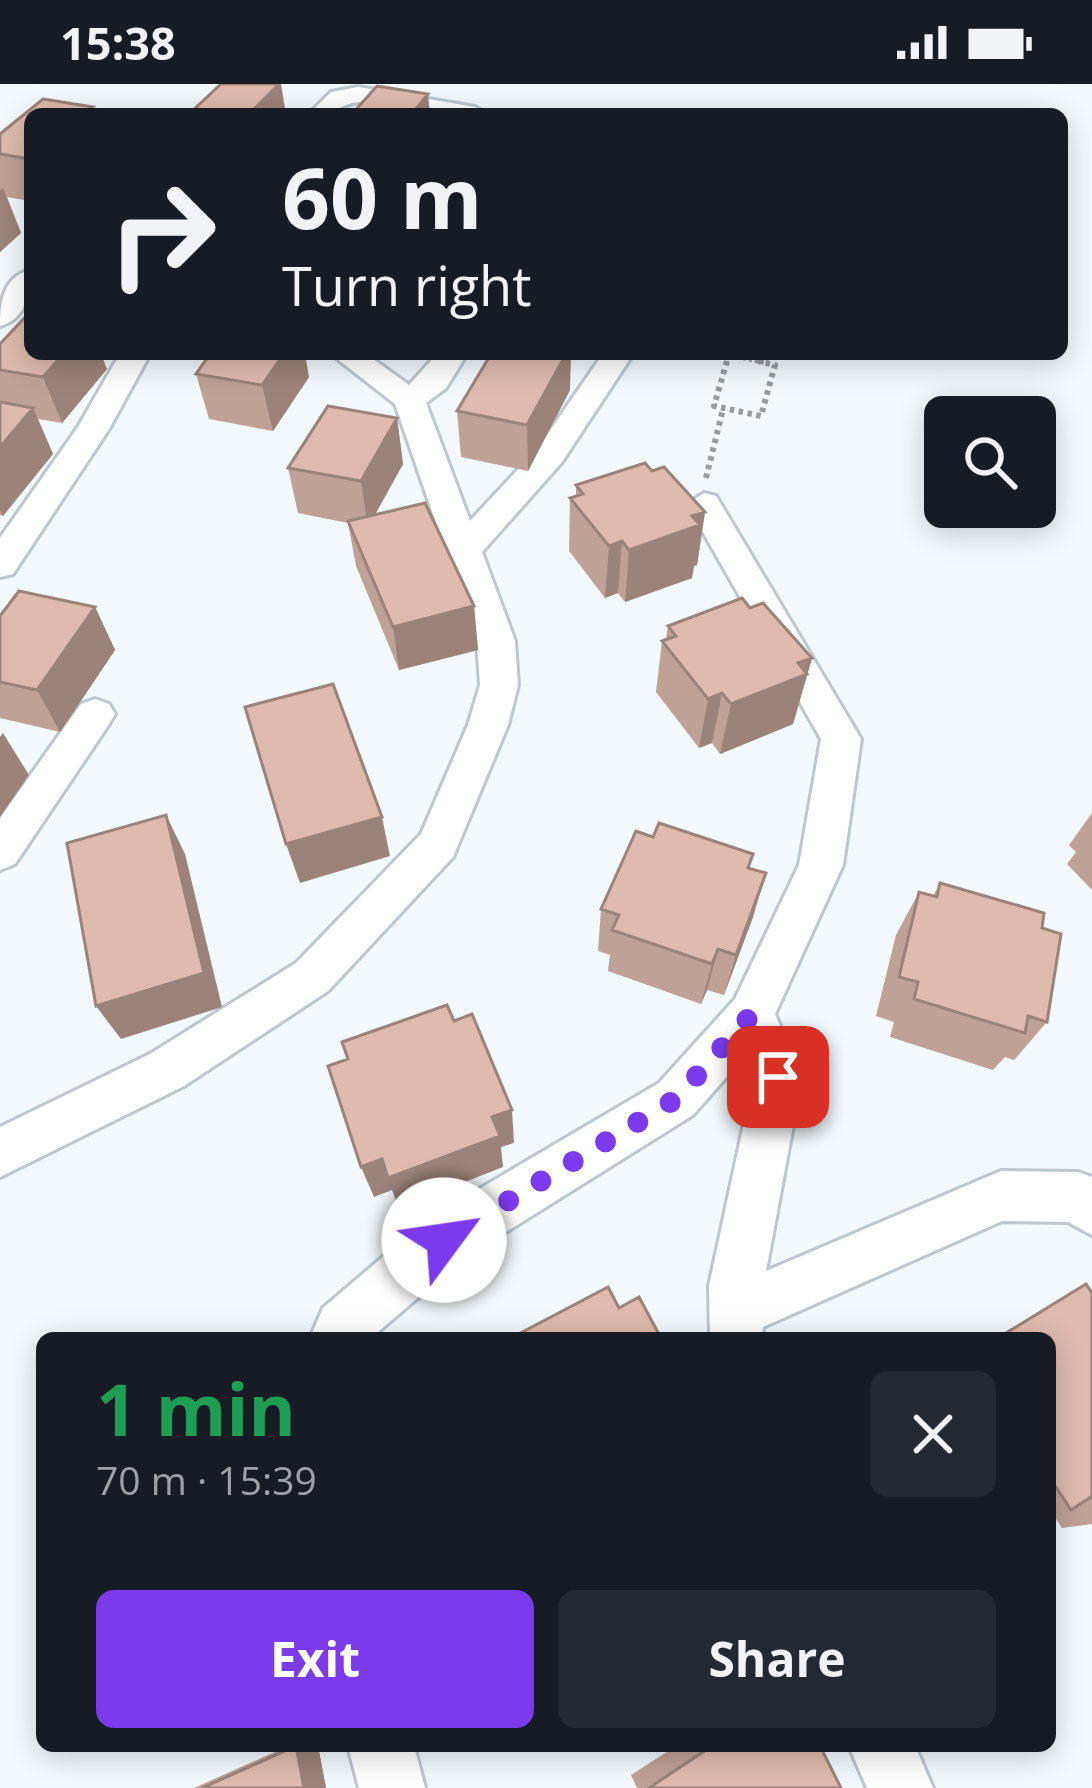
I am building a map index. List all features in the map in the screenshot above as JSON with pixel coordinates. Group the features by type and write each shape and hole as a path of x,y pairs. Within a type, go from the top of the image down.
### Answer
{"street":[{"path":"328,108 340,98 358,94 440,108"},
{"path":"0,317 24,287"},
{"path":"0,565 93,429 132,360"},
{"path":"0,1154 167,1070 312,977 438,844 499,685 496,641 465,548 443,506 409,400 354,360"},
{"path":"409,400 435,381 448,360"},
{"path":"465,548 550,455 614,360"},
{"path":"340,1332 444,1240 676,1099 752,1014 821,866 841,739 704,504"},
{"path":"0,852 95,714"},
{"path":"736,1324 778,1077 752,1014"},
{"path":"736,1324 1001,1196 1078,1197 1092,1209"},
{"path":"383,1752 392,1788"},
{"path":"885,1752 901,1788"}],"path":[{"path":"727,360 714,406 761,416 776,368 753,360"},
{"path":"704,504 723,409"}],"building":[{"path":"221,84 279,84 255,108 195,108"},
{"path":"377,86 428,94 417,108 357,108"},
{"path":"43,99 93,107 92,108 32,108"},
{"path":"24,114 24,158 0,154 0,134"},
{"path":"24,318 24,360 58,360 43,377 0,370 0,344"},
{"path":"206,360 280,360 262,385 196,374"},
{"path":"487,360 563,360 527,425 457,411"},
{"path":"0,402 33,408 0,447"},
{"path":"328,406 397,418 361,481 288,468"},
{"path":"645,463 652,471 664,467 705,512 692,516 700,525 629,550 622,541 609,546 570,498 583,494 576,485"},
{"path":"425,503 474,606 393,627 348,521"},
{"path":"19,591 95,607 37,690 0,682 0,616"},
{"path":"742,598 750,608 763,603 812,658 798,663 807,674 731,704 722,693 708,699 662,641 676,636 668,626"},
{"path":"333,684 382,817 286,844 245,707"},
{"path":"166,815 204,973 96,1006 67,843"},
{"path":"659,823 753,854 748,868 766,873 736,955 718,949 712,964 612,930 619,915 601,909 636,831 653,837"},
{"path":"940,883 1044,913 1042,928 1061,934 1047,1022 1028,1016 1025,1033 914,999 918,982 899,977 919,892 937,897"},
{"path":"447,1005 454,1021 472,1014 512,1110 492,1117 500,1136 388,1178 382,1159 361,1167 328,1066 348,1059 342,1042"},
{"path":"1086,1284 1092,1293 1092,1498 1071,1510 1056,1487 1056,1332 1008,1332"},
{"path":"608,1287 619,1308 639,1297 658,1332 522,1332"},
{"path":"283,1752 297,1752 304,1788 202,1788"},
{"path":"703,1752 823,1752 841,1788 649,1788"}],"route":[{"path":"444,1240 676,1099 752,1014 778,1077"}]}
